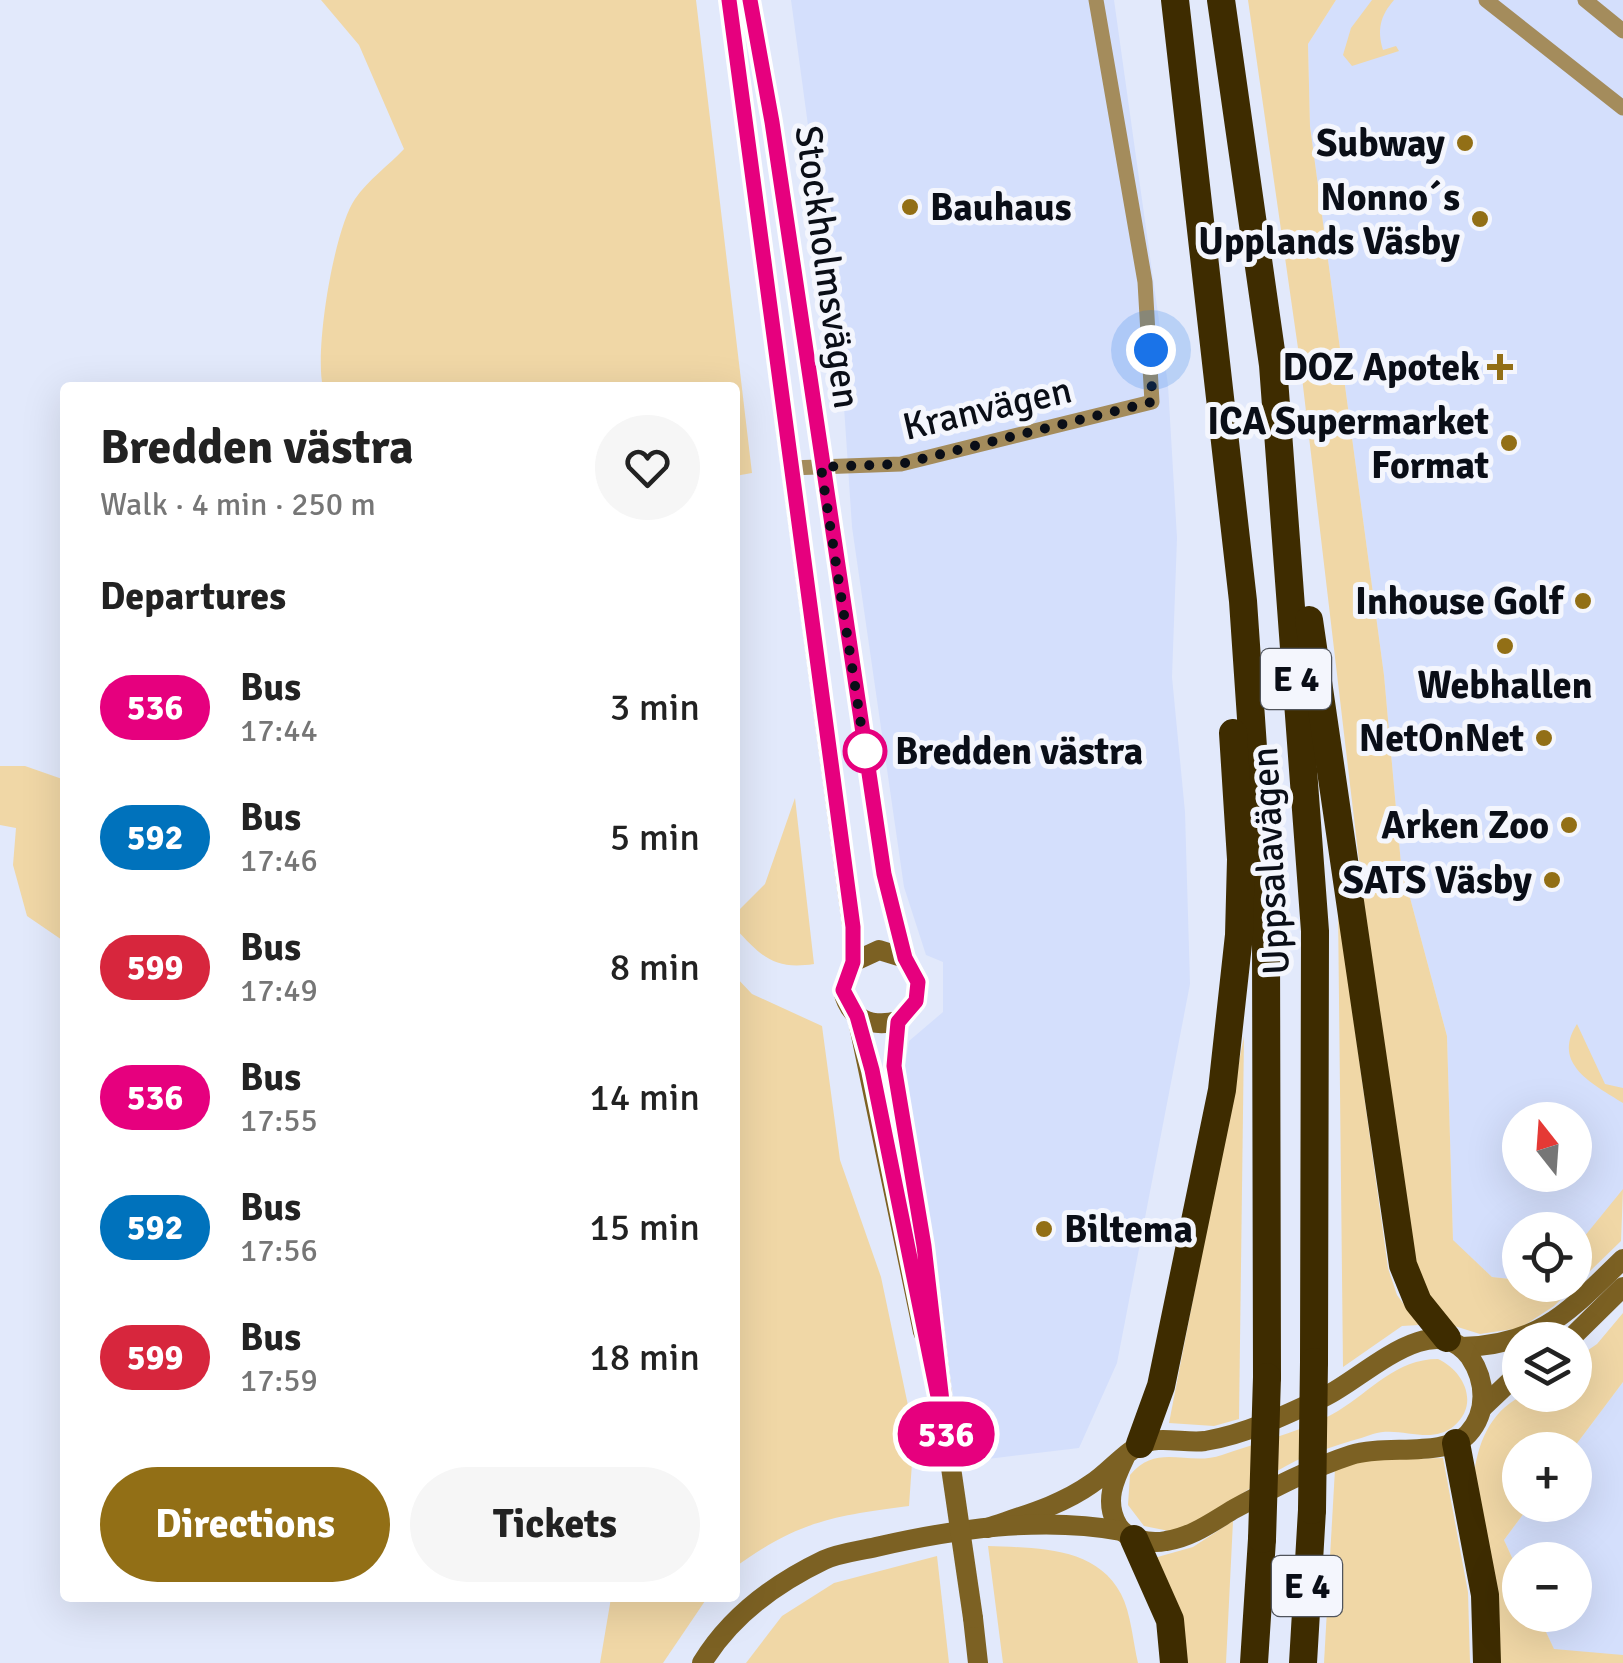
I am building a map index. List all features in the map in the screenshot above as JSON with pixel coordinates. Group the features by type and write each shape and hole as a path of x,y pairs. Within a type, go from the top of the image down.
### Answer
{"highway":[{"name":"Uppsalavägen","path":"1175,0 1243,601 1266,938 1267,1378 1254,1663"},
{"name":"Uppsalavägen","path":"1221,0 1273,364 1315,932 1312,1510 1302,1663"},
{"path":"1133,1450 1162,1386 1218,1108 1239,935 1240,859 1206,272"},
{"path":"1273,364 1403,1265 1418,1302 1454,1343"},
{"path":"1456,1443 1484,1594 1487,1663"},
{"path":"1127,1535 1170,1620 1174,1663"}],"main road":[{"name":"Stockholmsvägen","path":"729,0 853,927 853,962 843,990 857,1016 947,1445"},
{"name":"Stockholmsvägen","path":"750,0 772,122 884,874 905,958 916,973 918,991 911,1010 898,1022 894,1066 924,1246 978,1663"},
{"path":"853,962 879,950 905,958"},
{"path":"857,1016 876,1024 898,1022"},
{"path":"986,1528 1076,1493 1133,1450 1229,1436 1349,1384 1412,1344 1534,1336 1551,1326 1623,1259"},
{"path":"1587,1322 1623,1287"},
{"path":"1454,1343 1478,1373 1482,1407"},
{"path":"702,1663 718,1636 769,1592 827,1559 986,1528 1046,1525 1163,1542 1194,1533 1290,1480 1351,1455 1384,1447 1424,1449 1456,1443 1469,1433 1482,1407 1502,1389"},
{"path":"1127,1535 1112,1513 1112,1485 1133,1450"}],"street":[{"name":"Kranvägen","path":"790,468 901,464 1152,402 1146,282 1096,0"},
{"path":"1486,0 1623,108"},
{"path":"1585,0 1623,30"}],"shaded area":[{"path":"321,0 696,0 752,473 740,475 740,382 322,382 324,320 333,262 347,214 360,192 404,149 359,45"},
{"path":"791,0 1114,0 1168,385 1177,538 1172,677 1185,812 1190,984 1117,1363 1079,1448 963,1462 905,1066 909,1041 943,1012 943,962 926,955 904,887 852,527 842,376"},
{"path":"1248,0 1336,0 1308,44 1310,126 1384,675 1401,864 1447,1036 1453,1240 1492,1277 1502,1278 1502,1302 1558,1302 1529,1322 1502,1322 1502,1331 1480,1334 1448,1324 1424,1294 1411,1246 1370,954 1301,369"},
{"path":"1336,0 1623,0 1623,1190 1592,1228 1592,1212 1502,1212 1502,1278 1492,1277 1453,1241 1447,1036 1401,864 1384,675 1310,126 1308,44"},
{"path":"1372,0 1394,0 1383,18 1380,36 1383,50 1396,46 1399,51 1352,66 1343,55 1351,28"},
{"path":"0,766 25,766 60,778 60,939 27,916 13,865 16,828 0,825"},
{"path":"795,798 814,964 779,963 753,947 740,933 740,909 765,884"},
{"path":"1338,907 1388,1268 1397,1295 1419,1325 1402,1326 1343,1367"},
{"path":"740,981 752,994 822,1026 840,1160 881,1277 914,1434 909,1506 818,1523 778,1539 740,1564"},
{"path":"1577,1024 1605,1084 1623,1088 1623,1103 1588,1080 1572,1062 1570,1038"},
{"path":"1244,1036 1239,1419 1214,1426 1169,1423"},
{"path":"1623,1189 1621,1241 1592,1269 1592,1227"},
{"path":"1623,1313 1623,1382 1586,1432 1502,1432 1502,1522 1517,1522 1502,1542 1502,1632 1546,1632 1554,1649 1623,1655 1623,1663 1499,1663 1474,1476 1478,1453 1493,1420 1502,1410 1592,1412 1592,1347"},
{"path":"1438,1359 1455,1371 1467,1398 1462,1417 1445,1432 1383,1432 1317,1452 1174,1532 1144,1526 1128,1505 1130,1475 1140,1465 1162,1457 1209,1458 1281,1436 1338,1411 1409,1364"},
{"path":"1623,1382 1623,1663 1560,1663 1546,1632 1592,1632 1592,1542 1504,1540 1517,1522 1592,1522 1592,1432 1586,1432"},
{"path":"1443,1458 1468,1592 1470,1663 1324,1663 1335,1469 1359,1460"},
{"path":"1233,1521 1226,1663 1185,1663 1154,1558 1193,1547"},
{"path":"988,1546 1044,1549 1080,1558 1096,1567 1121,1594 1138,1663 1003,1663"},
{"path":"937,1556 949,1663 746,1663 782,1616 834,1583"},
{"path":"610,1602 704,1602 663,1663 600,1663"}],"bus line":[{"name":"536","path":"729,0 853,927 853,962 843,990 857,1016 872,1070 910,1274 946,1436 924,1246 894,1066 898,1022 916,1001 918,982 905,958 884,874 772,122 750,0"}],"place":[{"name":"Subway","path":"1465,143"},
{"name":"Bauhaus","path":"910,207"},
{"name":"Nonno´s Upplands Väsby","path":"1480,219"},
{"name":"DOZ Apotek","path":"1500,367"},
{"name":"ICA Supermarket Format","path":"1509,443"},
{"name":"Inhouse Golf","path":"1583,601"},
{"name":"Webhallen","path":"1505,646"},
{"name":"NetOnNet","path":"1544,738"},
{"name":"Bredden västra","path":"865,751"},
{"name":"Arken Zoo","path":"1569,825"},
{"name":"SATS Väsby","path":"1552,880"},
{"name":"Biltema","path":"1044,1229"}],"route":[{"path":"865,751 867,763 821,467 901,464 1152,402 1151,350"}]}
